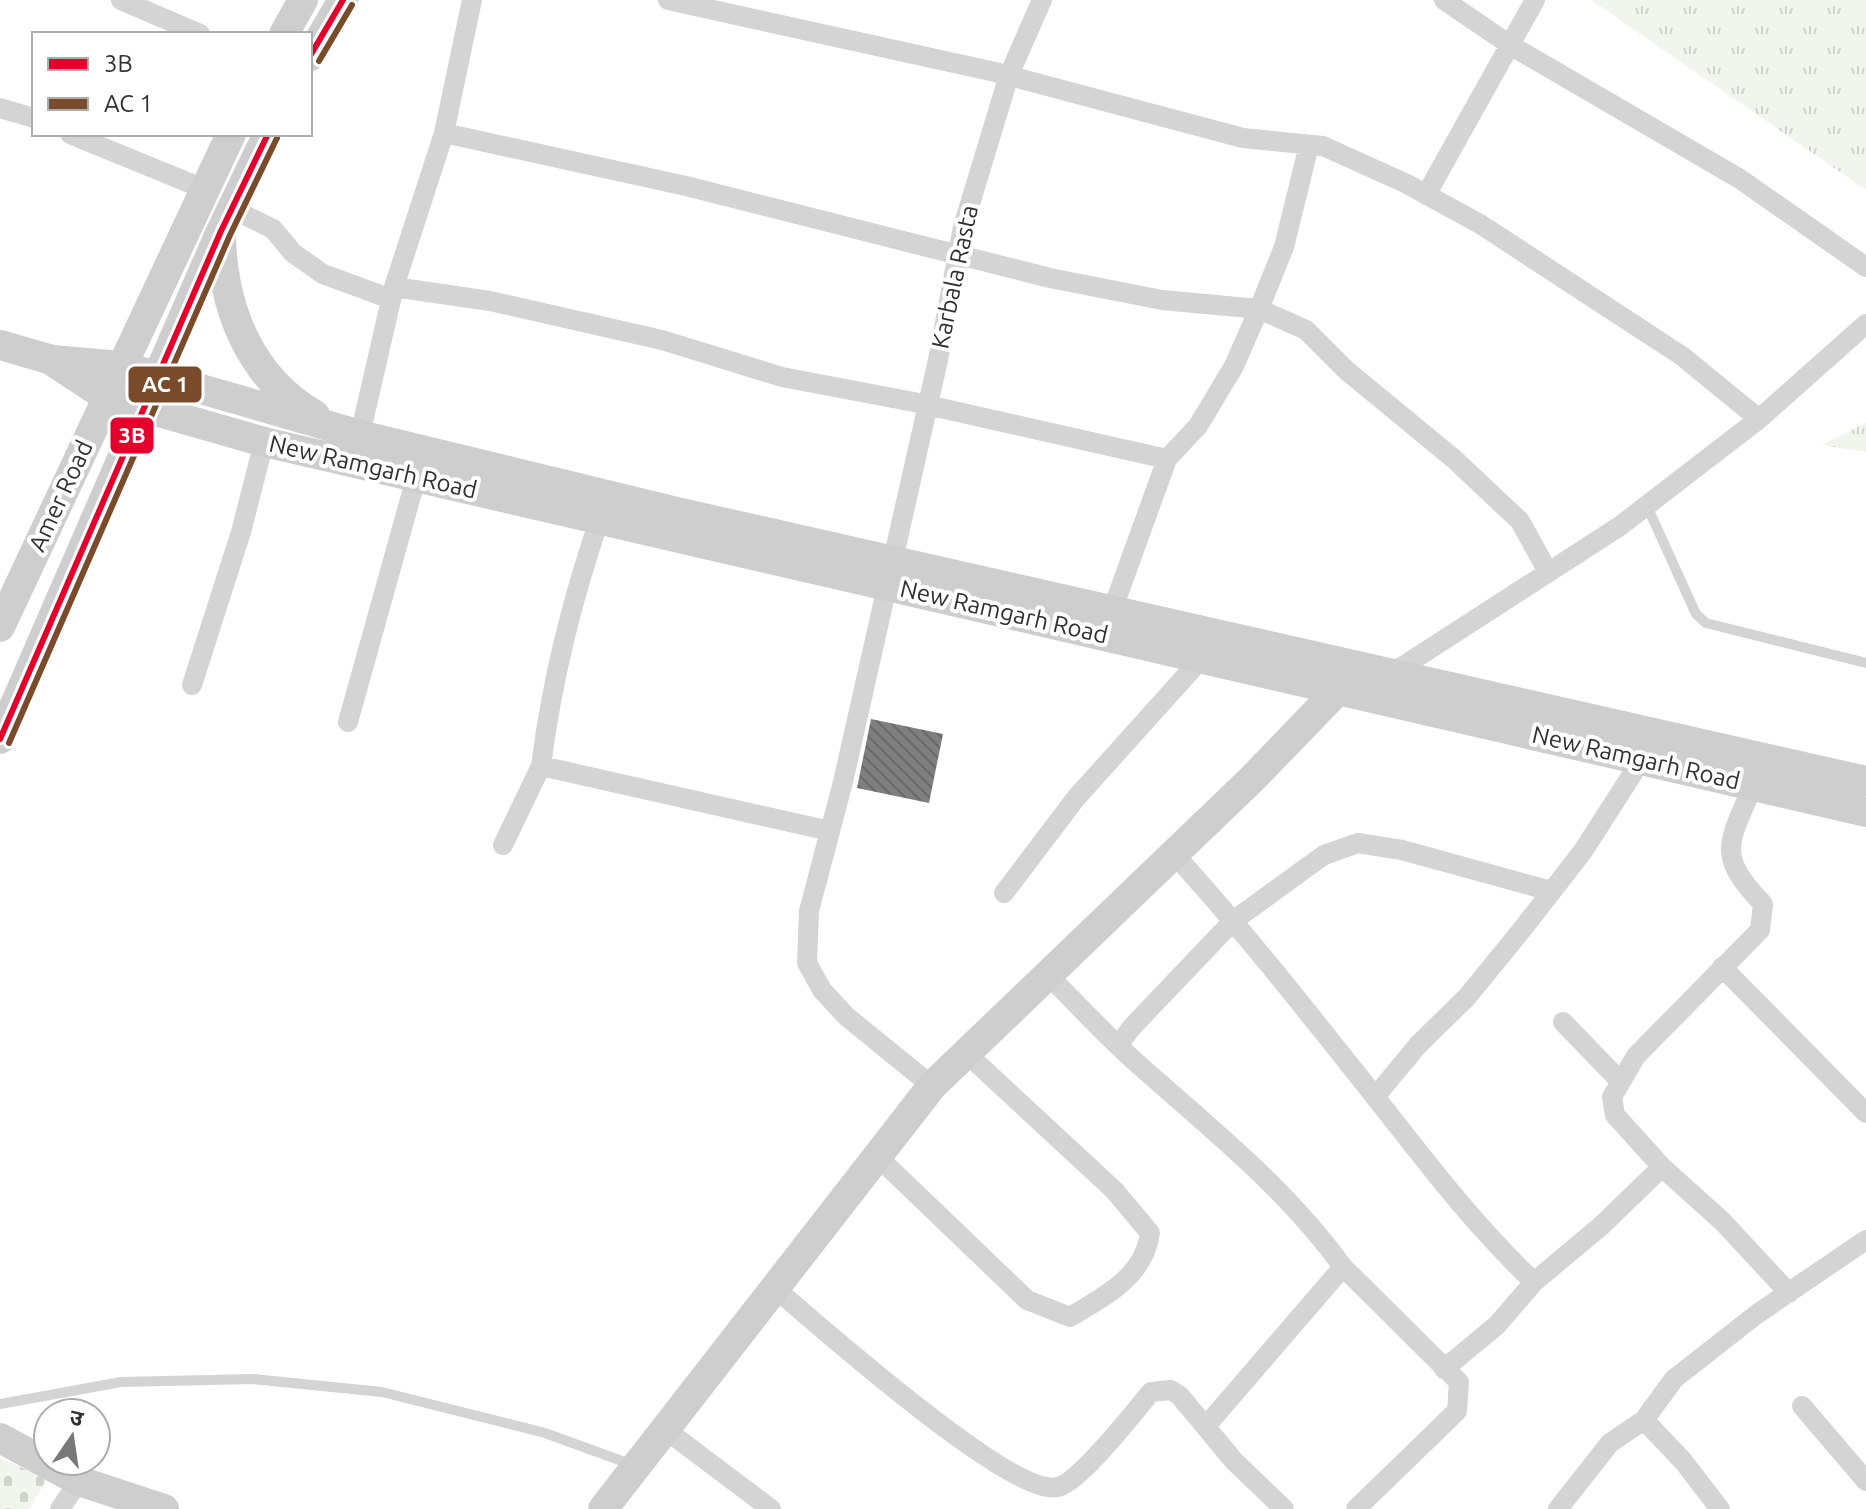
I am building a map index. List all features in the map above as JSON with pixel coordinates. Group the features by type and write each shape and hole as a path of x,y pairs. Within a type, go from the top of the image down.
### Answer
{"street":[{"path":"121,0 195,32"},
{"path":"285,32 303,0"},
{"path":"312,53 343,0"},
{"path":"226,220 222,269 233,318 267,376 298,406 360,435 392,293 444,133 472,0"},
{"path":"668,0 1009,75 1243,138 1323,146 1480,224 1682,356 1759,419"},
{"name":"Karbala Rasta","path":"932,1086 846,1016 822,990 807,963 809,911 927,405 958,253 1009,75 1042,0"},
{"path":"1444,0 1510,45 1740,179 1866,267"},
{"path":"1426,195 1535,0"},
{"path":"0,108 32,117"},
{"path":"444,133 686,186 1050,278 1162,300 1259,309 1306,330 1346,370 1454,459 1520,521 1548,572"},
{"path":"75,136 204,189"},
{"name":"Amer Road","path":"0,627 230,136"},
{"path":"143,410 226,220 267,136"},
{"path":"1112,611 1167,459 1198,426 1234,366 1259,309 1284,247 1309,145"},
{"path":"226,220 273,229 293,253 323,274 392,293 490,301 662,340 782,377 927,405 1167,459"},
{"path":"603,1509 777,1290 932,1086 1174,854 1339,689 1391,674 1647,506 1861,336"},
{"path":"0,345 52,360"},
{"name":"New Ramgarh Road","path":"52,360 121,366 360,435 888,572 1202,658 1866,812"},
{"name":"New Ramgarh Road","path":"52,360 107,397 143,410 416,478 600,518 1112,611 1866,781"},
{"name":"Amer Road","path":"0,739 143,410"},
{"path":"192,685 241,532 264,442"},
{"path":"348,722 416,478"},
{"path":"503,845 541,766 551,686 575,590 600,518"},
{"path":"1004,893 1076,798 1202,658"},
{"path":"1375,1097 1418,1045 1467,997 1583,851 1642,759"},
{"path":"541,766 830,831"},
{"path":"1753,786 1731,836 1730,852 1737,877 1763,904 1760,930 1636,1056 1612,1097 1615,1115 1662,1167 1723,1222 1789,1293"},
{"path":"1121,1048 1122,1040 1141,1017 1233,921 1324,855 1358,843 1402,850 1551,891"},
{"path":"1174,854 1233,921 1483,1234 1534,1282"},
{"path":"1722,967 1866,1113"},
{"path":"1048,975 1121,1048 1271,1183 1311,1223 1343,1267 1459,1382 1457,1411 1356,1509"},
{"path":"1563,1022 1620,1081"},
{"path":"878,1157 1027,1300 1070,1317 1117,1290 1147,1254 1150,1233 1114,1190 966,1053"},
{"path":"1444,1369 1497,1325 1534,1282 1601,1226 1662,1167"},
{"path":"1558,1509 1610,1443 1644,1420 1674,1379 1866,1240"},
{"path":"1206,1426 1343,1267"},
{"path":"777,1290 951,1432 1023,1479 1043,1486 1059,1487 1078,1474 1151,1392 1171,1390 1234,1461 1284,1509"},
{"path":"1802,1406 1866,1481"},
{"path":"1644,1420 1720,1509"},
{"path":"666,1430 771,1509"},
{"path":"0,1438 79,1481 164,1509"},
{"path":"577,1509 630,1476"},
{"path":"60,1509 79,1481"}],"lane":[{"path":"1647,506 1696,614 1706,623 1866,663"},
{"path":"0,1404 121,1382 267,1380 382,1392 545,1433 630,1476"}],"green space":[{"path":"1591,0 1866,0 1866,189 1856,183"},
{"path":"1866,423 1866,452 1821,445"},
{"path":"0,1458 32,1472 32,1477 47,1479 29,1509 0,1509"}],"building":[{"path":"871,719 943,734 929,803 857,788"}],"transit line":[{"name":"3B","path":"312,53 343,0"},
{"path":"319,61 352,5"},
{"name":"3B","path":"0,739 221,231 267,136"},
{"path":"9,743 230,235 277,138"}]}
